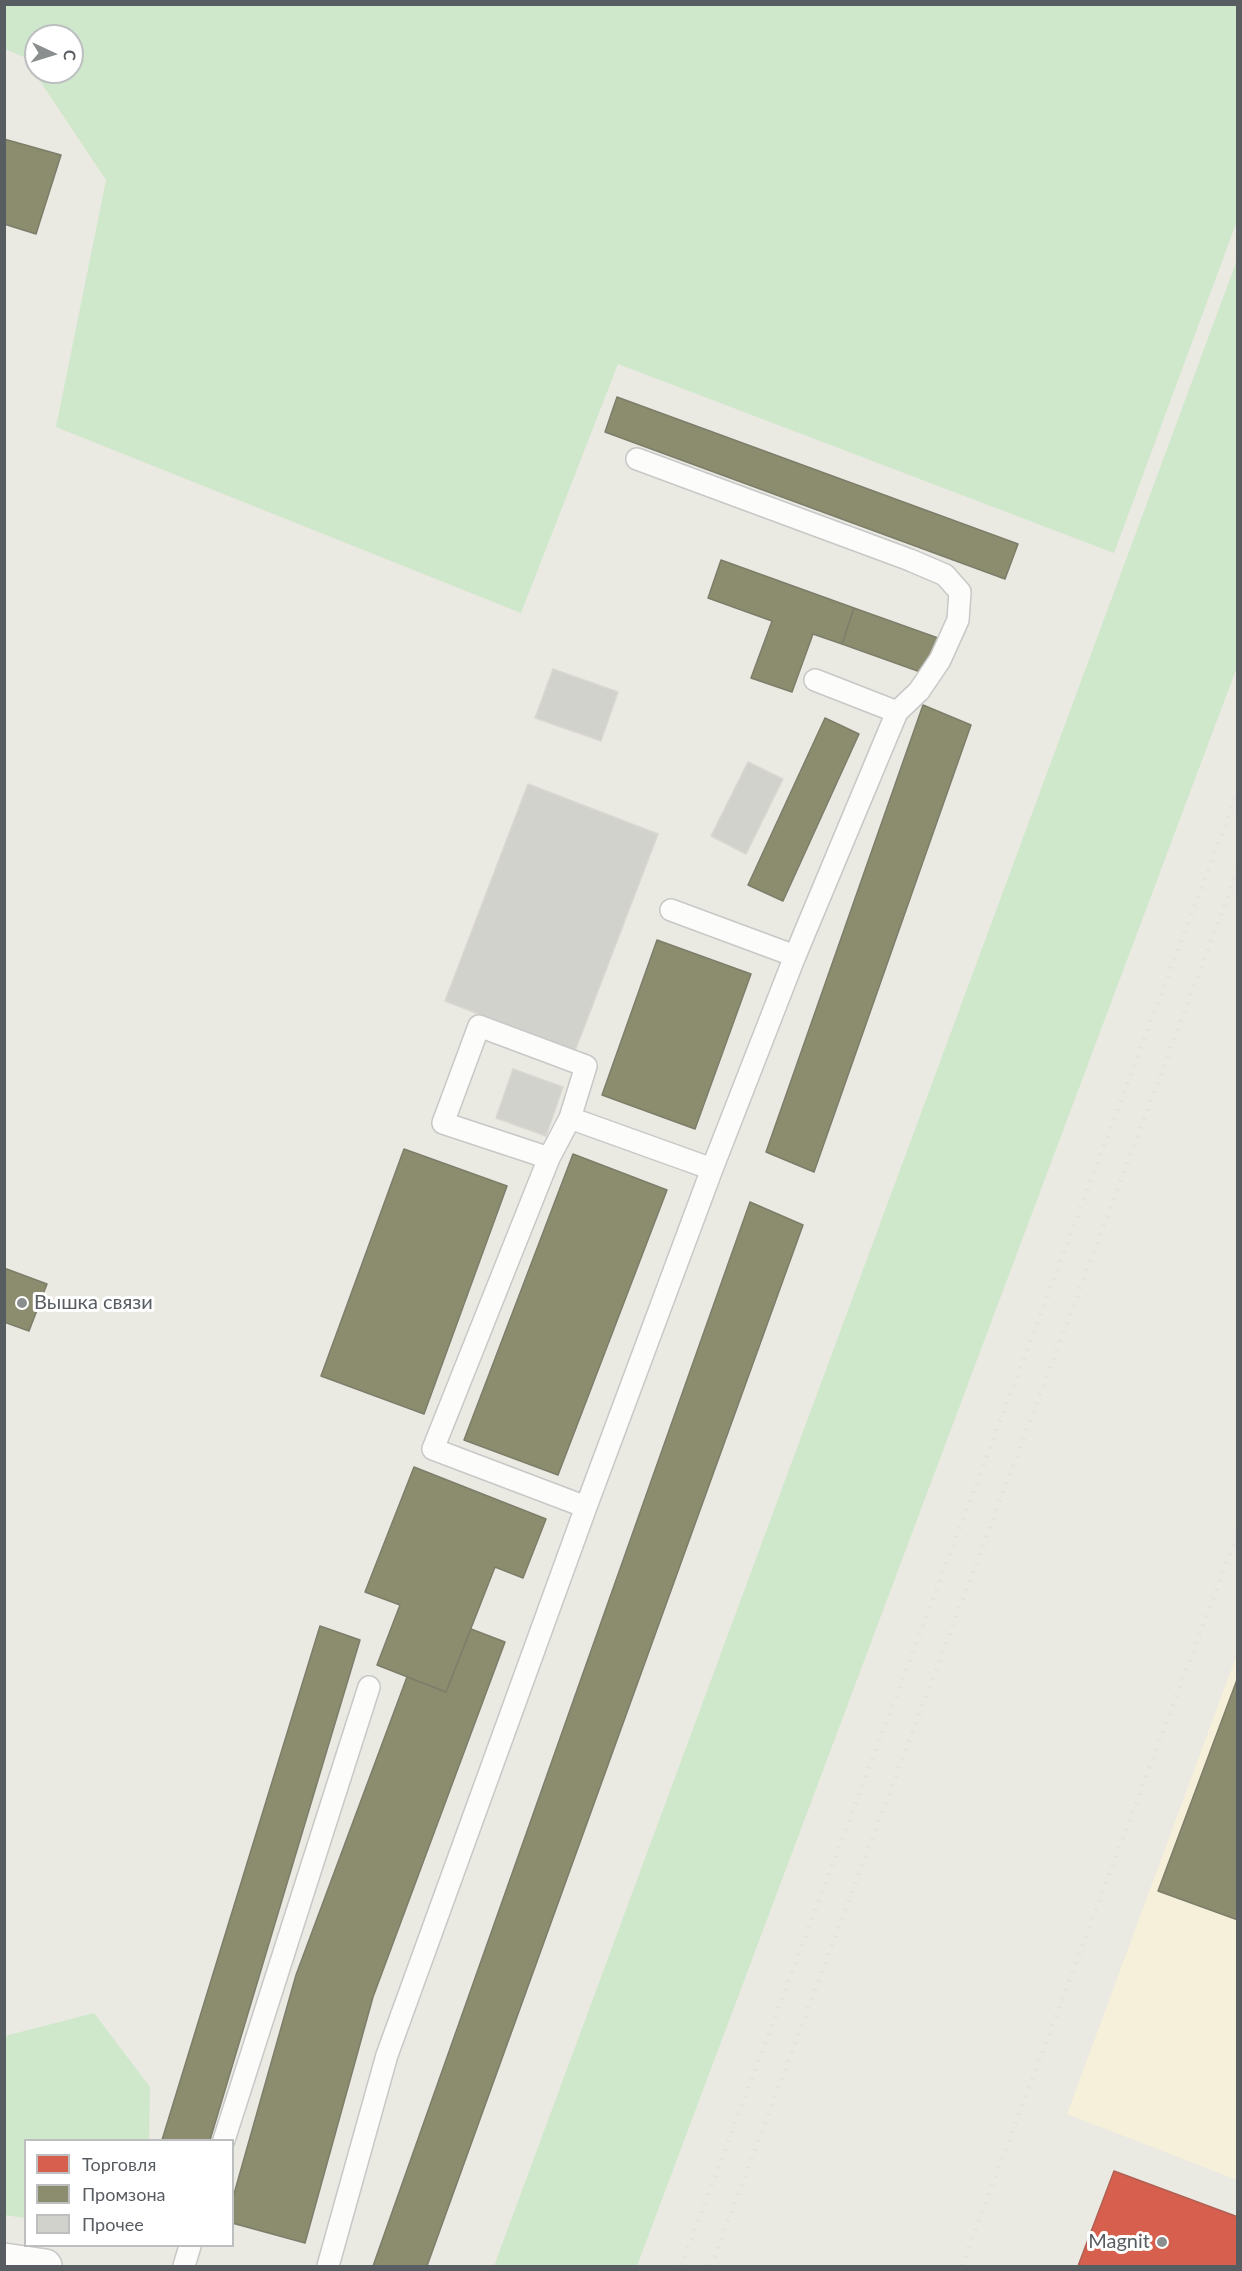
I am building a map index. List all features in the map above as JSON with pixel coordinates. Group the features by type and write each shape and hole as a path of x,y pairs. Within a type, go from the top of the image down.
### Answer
{"street":[{"path":"4,2260 45,2266"}],"lane":[{"path":"328,2266 387,2055 586,1507 712,1169 795,956 897,712 919,691 940,660 958,620 960,592 945,575 637,459"},
{"path":"815,680 897,712"},
{"path":"671,910 795,956"},
{"path":"549,1158 443,1123 479,1026 586,1066 570,1118 549,1158 433,1449 586,1507"},
{"path":"570,1118 712,1169"},
{"path":"224,2139 369,1687"},
{"path":"184,2266 190,2247"}],"shaded area":[{"path":"1237,1654 1237,2180 1067,2114"}],"green space":[{"path":"4,5 1237,5 1237,221 1114,553 618,364 521,613 56,427 106,180 42,84 84,84 84,24 24,24 24,57 5,49"},
{"path":"1237,260 1237,667 637,2266 494,2266"},
{"path":"94,2013 150,2087 149,2139 24,2139 24,2218 5,2215 5,2036"}],"building: Торговля":[{"name":"Magnit","path":"1114,2171 1238,2217 1238,2266 1078,2266"}],"building: Промзона":[{"path":"4,139 61,155 36,234 4,224"},
{"path":"617,397 1018,544 1005,579 605,432"},
{"path":"721,560 854,608 842,644 813,634 792,692 751,678 772,621 708,598"},
{"path":"854,608 938,638 926,674 842,644"},
{"path":"923,705 971,725 814,1172 766,1152"},
{"path":"825,718 859,734 783,901 748,885"},
{"path":"657,940 751,974 695,1129 602,1095"},
{"path":"404,1149 507,1186 424,1414 321,1376"},
{"path":"573,1154 667,1190 558,1475 464,1440"},
{"path":"750,1202 803,1225 427,2266 373,2266"},
{"name":"Вышка связи","path":"4,1268 47,1284 29,1331 4,1322"},
{"path":"414,1467 546,1519 523,1578 495,1567 446,1692 377,1665 400,1605 365,1592"},
{"path":"320,1626 360,1640 210,2139 162,2139"},
{"path":"471,1629 505,1642 373,1997 305,2243 234,2224 234,2194 296,1975 407,1677 446,1692"},
{"path":"1238,1677 1238,1920 1158,1891"}],"building: Прочее":[{"path":"553,669 618,692 601,741 535,718"},
{"path":"748,762 783,779 746,854 711,836"},
{"path":"528,784 658,834 575,1051 445,1001"},
{"path":"513,1069 563,1087 546,1136 496,1118"}],"railway":[{"path":"681,2266 1238,791"},
{"path":"711,2266 1238,870"},
{"path":"962,2266 1238,1532"}],"place":[{"name":"Вышка связи","path":"22,1303"},
{"name":"Magnit","path":"1162,2242"}]}
